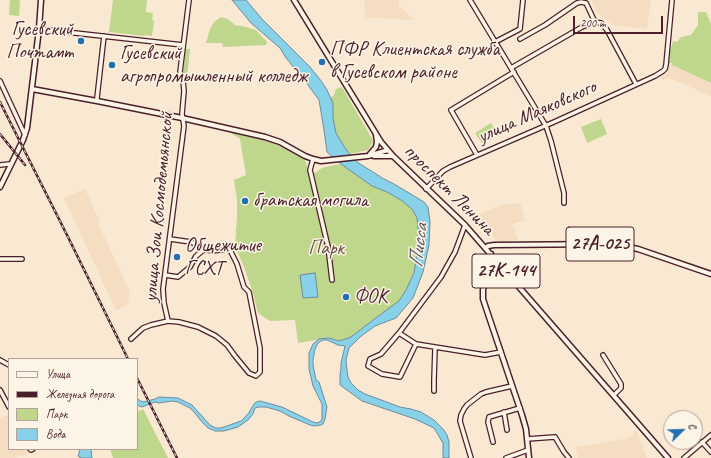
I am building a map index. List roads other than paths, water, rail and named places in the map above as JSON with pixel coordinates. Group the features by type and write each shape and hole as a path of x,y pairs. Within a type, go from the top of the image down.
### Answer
{"main road":[{"path":"0,186 27,128 40,29 41,0"},
{"name":"проспект Ленина","path":"294,0 388,150 426,189 465,225 486,248 668,458"},
{"path":"32,89 182,118 265,137 280,142 313,159 330,160 368,156 393,156"},
{"path":"368,156 376,147 376,133"},
{"path":"368,156 388,150"},
{"name":"27А-025","path":"486,248 494,244 619,245 638,249 711,274"},
{"path":"491,254 483,295 484,303 520,408 526,429 529,458"},
{"path":"485,283 502,267"}],"street":[{"name":"улица Зои Космодемьянской","path":"168,321 163,289 184,126 182,114 184,91 183,80 180,72 189,0"},
{"path":"470,0 546,126 564,193 564,203"},
{"path":"495,42 520,29 523,0"},
{"name":"улица Маяковского","path":"426,189 443,171 655,76 664,69 666,65 672,0"},
{"path":"520,39 545,26 577,3 581,2 586,4 595,22"},
{"path":"511,68 582,27 595,22 601,23 608,30 636,84"},
{"path":"40,29 183,45"},
{"path":"97,101 104,36"},
{"path":"477,155 451,110 514,72"},
{"path":"0,81 25,135"},
{"path":"313,159 310,170 328,247 332,280"},
{"path":"0,165 10,164"},
{"path":"416,344 400,377 382,374 368,366 370,359 381,354 399,333 441,276 455,252 465,225"},
{"path":"131,339 143,328 151,325 168,321 179,322 198,327 216,336 227,345 249,373 256,376 260,372 260,348 249,292 244,287 237,264 231,252 228,249 212,251 191,242 170,239"},
{"path":"165,275 178,277 190,267 194,258 205,249"},
{"path":"0,259 22,259"},
{"path":"399,333 416,344 435,348 485,355 501,352"},
{"path":"434,391 435,348"},
{"path":"603,355 621,384 621,388 614,395"},
{"path":"471,458 460,420 464,409 481,394 512,386"},
{"path":"0,390 8,405"},
{"path":"493,442 488,422 489,416 520,408"},
{"path":"504,412 507,430"},
{"path":"703,441 711,434"},
{"path":"527,439 555,436 569,458"},
{"path":"703,443 711,452"},
{"path":"506,458 528,450"},
{"path":"684,458 693,450"}],"water":[{"name":"Писса","path":"232,0 246,0 262,19 310,67 322,82 333,103 333,118 336,133 347,151 357,162 424,202 428,207 430,222 429,245 423,272 413,298 396,318 375,326 360,337 349,348 346,360 348,377 351,383 358,390 400,407 421,412 434,420 447,435 449,442 449,458 443,458 443,443 434,428 415,419 362,401 340,385 341,363 345,346 338,345 327,340 323,340 318,343 313,360 316,380 319,382 327,407 325,419 321,425 310,425 280,411 266,407 259,407 255,408 253,414 248,420 238,427 224,431 215,431 208,428 190,408 178,402 155,402 142,407 138,405 138,399 143,402 159,397 178,398 192,405 210,425 216,428 221,428 241,421 248,414 254,404 260,401 282,407 318,423 322,420 322,404 313,386 309,369 309,353 313,344 319,339 329,338 339,341 349,338 355,334 399,301 414,273 418,247 418,229 417,218 412,209 401,200 372,186 327,152 319,100 286,58 280,48 251,23"},
{"path":"315,273 318,297 303,298 300,275"},
{"path":"80,450 91,450 92,458 81,458 78,456"}],"railway":[{"path":"0,102 128,358"},
{"path":"0,134 25,165"},
{"path":"138,380 177,458"}],"place":[{"name":"Гусевский Почтамт","path":"81,41"},
{"name":"ПФР Клиентская служба в Гусевском районе","path":"322,62"},
{"name":"Гусевский агропромышленный колледж","path":"112,65"},
{"name":"братская могила","path":"245,201"},
{"name":"Общежитие ГСХТ","path":"177,257"},
{"name":"ФОК","path":"346,297"}],"park label":[{"name":"Парк","path":"326,249"}]}
